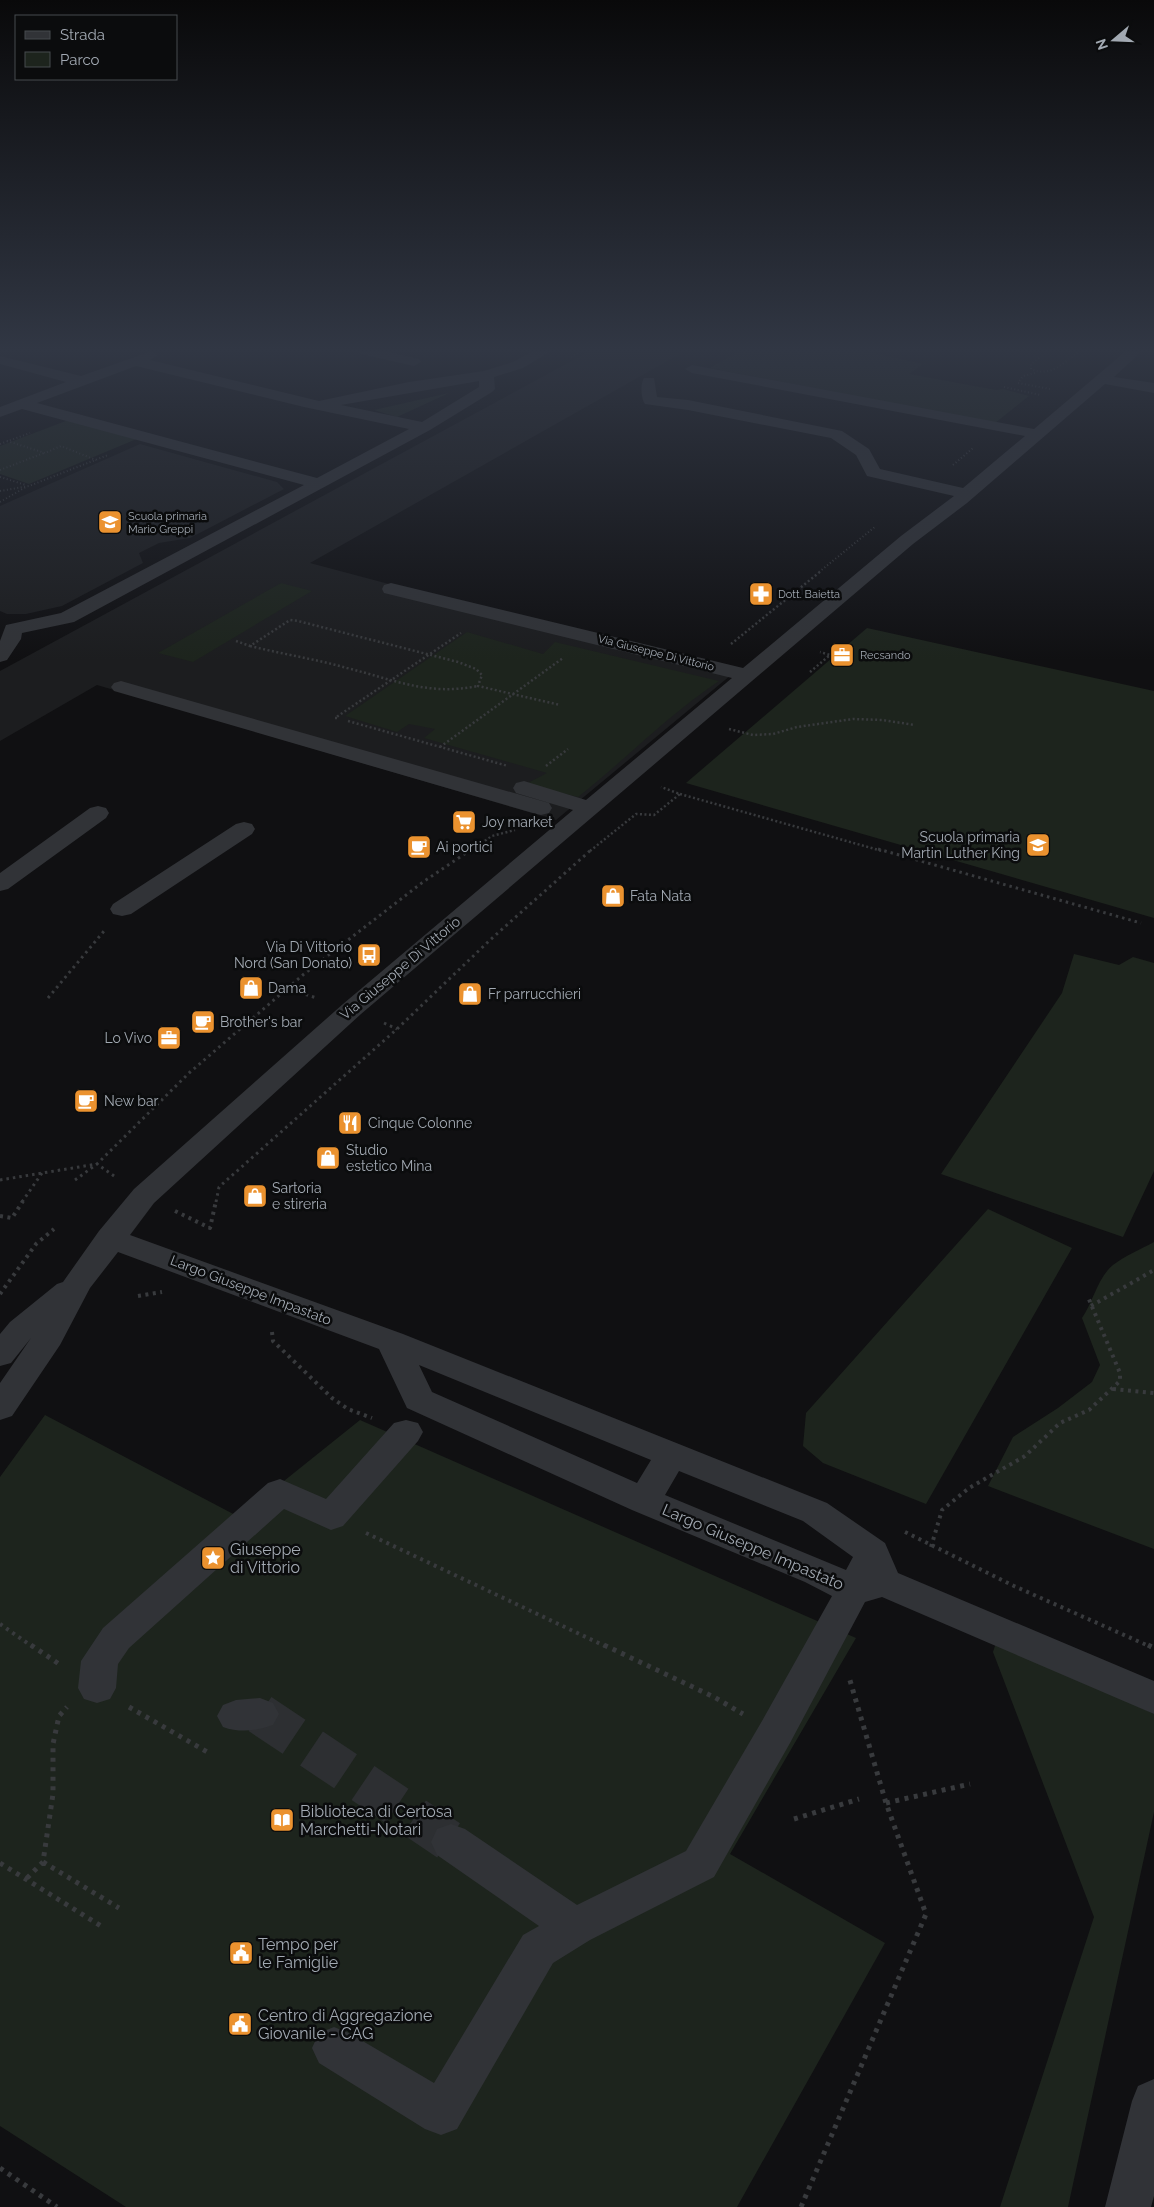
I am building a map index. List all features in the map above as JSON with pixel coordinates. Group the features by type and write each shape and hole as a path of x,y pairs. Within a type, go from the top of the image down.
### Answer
{"street":[{"path":"207,454 317,483"},
{"path":"0,656 11,639 6,627 67,618 372,454"},
{"path":"864,454 873,472 966,494"},
{"name":"Via Giuseppe Di Vittorio","path":"0,1408 49,1337 77,1284 110,1238 144,1196 352,1009 907,540 1014,454"},
{"name":"Via Giuseppe Di Vittorio","path":"391,589 746,675"},
{"path":"121,686 541,808"},
{"path":"225,698 589,808"},
{"path":"6,874 98,813"},
{"path":"122,910 244,829"},
{"name":"Largo Giuseppe Impastato","path":"110,1238 392,1342 815,1512 870,1575"},
{"name":"Via Giuseppe Di Vittorio","path":"0,1355 20,1330 77,1284"},
{"name":"Largo Giuseppe Impastato","path":"392,1342 419,1400 644,1501 818,1572 870,1575"},
{"path":"92,1685 100,1660 116,1638 280,1492 332,1517 406,1432"},
{"path":"644,1501 672,1454"},
{"path":"334,2048 441,2113 538,1949 575,1927 700,1864 870,1575 1154,1698"},
{"path":"451,1842 575,1927"},
{"path":"1128,2207 1154,2101"}],"path":[{"path":"0,470 42,454"},
{"path":"82,454 97,460"},
{"path":"0,491 29,486 70,472 110,454"},
{"path":"0,477 29,486"},
{"path":"0,502 29,486"},
{"path":"250,646 290,620 431,655 476,669 482,675 478,686"},
{"path":"466,629 431,655 335,718 517,768"},
{"path":"236,640 250,646 349,669 388,682 429,691 458,691 478,686 560,705"},
{"path":"810,672 830,655 820,652"},
{"path":"440,747 566,656"},
{"path":"722,726 753,735 854,719 916,725"},
{"path":"544,768 568,750"},
{"path":"659,786 680,794 1141,924"},
{"path":"210,1228 219,1187 397,1029 490,940 582,857 636,814 654,815 680,794"},
{"path":"0,1180 97,1164 189,1073 304,974 423,882 492,836 520,829 526,818 541,808"},
{"path":"48,998 122,910"},
{"path":"0,1216 12,1218 42,1173"},
{"path":"0,1294 36,1244 54,1229"},
{"path":"1091,1306 1154,1270"},
{"path":"931,1546 942,1510 969,1488 1025,1456 1060,1423 1089,1410 1120,1381 1120,1373 1088,1297"},
{"path":"1112,1389 1154,1393"},
{"path":"332,1517 714,1697 776,1732"},
{"path":"0,1624 92,1685 209,1753"},
{"path":"801,2207 926,1914 886,1803 849,1676 852,1667"},
{"path":"27,1878 43,1862 53,1794 53,1744 60,1716 92,1685"},
{"path":"886,1803 970,1784"},
{"path":"794,1819 859,1799"},
{"path":"43,1862 118,1908"},
{"path":"0,1864 27,1878 101,1926"},
{"path":"0,2168 57,2207"}],"shaded area":[{"name":"Scuola primaria Mario Greppi","path":"117,454 176,454 277,482 284,489 190,538 159,543 139,553 143,563 62,606 26,614 7,614 0,611 0,506"},
{"path":"400,454 503,454 310,563 731,675 556,820 97,685 0,741 0,671"}],"green space":[{"path":"0,454 101,454 29,484 0,474"},
{"path":"281,583 312,591 193,662 158,653"},
{"name":"Scuola primaria Martin Luther King","path":"867,628 1154,691 1154,918 686,783"},
{"path":"467,632 543,654 555,642 719,681 682,708 578,797 526,784 547,773 424,738 435,729 409,724 397,732 345,716"},
{"path":"1074,954 1119,965 1133,957 1154,963 1154,1171 1123,1237 941,1174 1062,993"},
{"path":"988,1209 1072,1248 926,1504 823,1463 803,1446 806,1413"},
{"path":"1154,1242 1154,1549 988,1486 1013,1437 1058,1408 1092,1382 1100,1365 1082,1318 1103,1276 1108,1270 1113,1265"},
{"path":"45,1415 239,1517 360,1420 856,1638 730,1854 885,1943 737,2207 126,2207 0,2126 0,1477"},
{"path":"998,1637 1154,1714 1154,1812 1068,2207 1000,2207 1094,1917 993,1652"}],"tunnel":[{"path":"260,1714 451,1842"}],"place":[{"name":"Scuola primaria Mario Greppi","path":"110,522"},
{"name":"Dott. Baietta","path":"761,594"},
{"name":"Recsando","path":"842,655"},
{"name":"Joy market","path":"464,822"},
{"name":"Scuola primaria Martin Luther King","path":"1038,845"},
{"name":"Ai portici","path":"419,847"},
{"name":"Fata Nata","path":"613,896"},
{"name":"Via Di Vittorio Nord (San Donato)","path":"369,955"},
{"name":"Dama","path":"251,988"},
{"name":"Fr parrucchieri","path":"470,994"},
{"name":"Brother's bar","path":"203,1022"},
{"name":"Lo Vivo","path":"169,1038"},
{"name":"New bar","path":"86,1101"},
{"name":"Cinque Colonne","path":"350,1123"},
{"name":"Studio estetico Mina","path":"328,1158"},
{"name":"Sartoria e stireria","path":"255,1196"},
{"name":"Giuseppe di Vittorio","path":"213,1558"},
{"name":"Biblioteca di Certosa Marchetti-Notari","path":"282,1820"},
{"name":"Tempo per le Famiglie","path":"241,1953"},
{"name":"Centro di Aggregazione Giovanile - CAG","path":"240,2024"}]}
